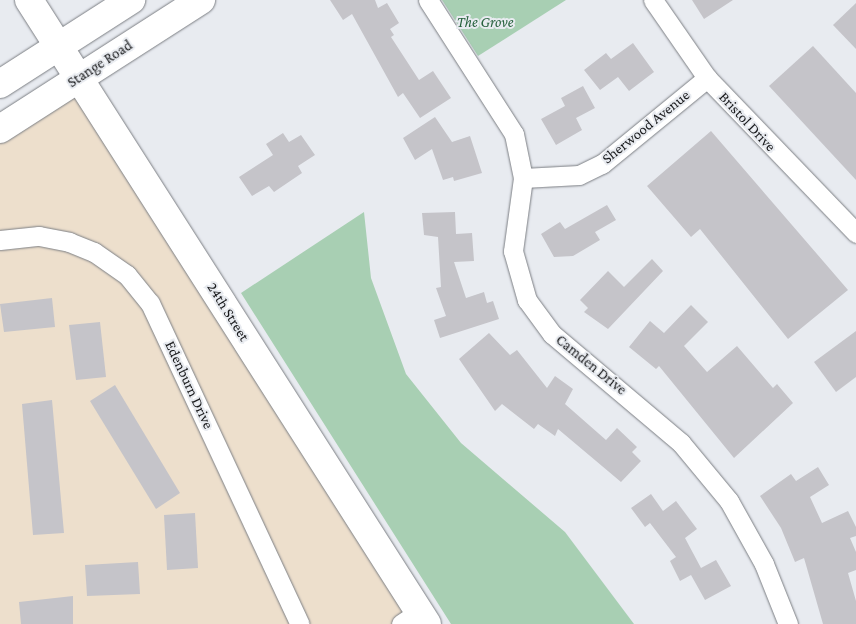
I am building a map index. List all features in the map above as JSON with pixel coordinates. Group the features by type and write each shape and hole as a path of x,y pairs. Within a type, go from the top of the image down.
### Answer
{"main road":[{"name":"24th Street","path":"29,0 416,620"},
{"path":"0,84 131,0"},
{"name":"Stange Road","path":"0,129 201,0"}],"street":[{"name":"Camden Drive","path":"428,0 514,134 523,178 513,250 527,300 552,334 680,443 729,501 764,564 788,624"},
{"name":"Bristol Drive","path":"653,0 706,78 856,233"},
{"name":"Sherwood Avenue","path":"523,178 579,175 602,164 706,78"},
{"name":"Edenburn Drive","path":"0,240 40,236 77,245 127,275 150,303 300,624"}],"shaded area":[{"path":"78,79 427,624 0,624 0,129"}],"green space":[{"name":"The Grove","path":"442,0 566,0 478,56"},
{"path":"364,212 371,278 406,374 461,443 565,532 634,624 451,624 241,293"}],"building":[{"path":"330,0 375,0 378,8 387,3 399,23 390,29 394,35 391,37 419,80 433,71 451,98 420,118 403,93 398,97 352,14 343,20"},
{"path":"692,0 733,0 704,19"},
{"path":"856,3 856,49 833,25"},
{"path":"633,43 654,72 629,91 618,77 600,90 584,70 606,53 611,59"},
{"path":"813,46 856,93 856,180 769,86"},
{"path":"583,86 595,108 576,118 582,130 556,145 541,119 565,106 561,98"},
{"path":"435,117 452,142 470,136 482,173 454,181 453,177 443,180 432,149 415,160 403,138"},
{"path":"711,131 848,290 788,339 700,229 691,237 647,186"},
{"path":"283,133 289,142 301,135 315,155 298,166 302,173 274,192 269,186 252,196 239,177 273,155 266,144"},
{"path":"607,205 616,220 595,232 600,240 573,256 554,257 541,234 560,222 565,229"},
{"path":"455,212 456,234 472,233 474,261 454,262 466,298 484,292 487,303 493,301 499,319 440,338 434,320 446,316 436,288 441,287 438,237 424,235 422,213"},
{"path":"652,259 663,271 608,329 584,312 588,308 580,300 608,271 624,287"},
{"path":"52,298 55,327 4,332 0,304"},
{"path":"691,305 708,322 684,346 707,372 737,346 773,388 777,384 793,403 734,458 659,366 656,369 629,347 650,321 664,333"},
{"path":"100,322 106,377 76,380 69,325"},
{"path":"856,331 856,377 836,392 814,362"},
{"path":"489,333 510,355 517,350 547,388 555,376 573,389 565,404 606,440 617,428 637,447 632,452 641,461 621,482 558,429 555,436 538,424 534,429 502,404 495,411 459,359"},
{"path":"115,385 180,493 156,509 90,401"},
{"path":"52,400 64,533 33,535 22,404"},
{"path":"818,467 829,485 810,497 822,523 848,511 856,527 856,536 850,538 856,552 856,570 848,573 856,601 856,624 823,624 804,558 795,562 781,528 760,496 791,474 796,481"},
{"path":"651,494 663,511 676,501 697,529 685,538 701,568 716,560 731,586 705,600 691,575 680,581 670,561 676,557 650,523 645,527 631,508"},
{"path":"195,513 198,568 167,570 164,515"},
{"path":"138,562 140,594 87,596 85,565"},
{"path":"73,596 73,624 21,624 19,602"}]}
